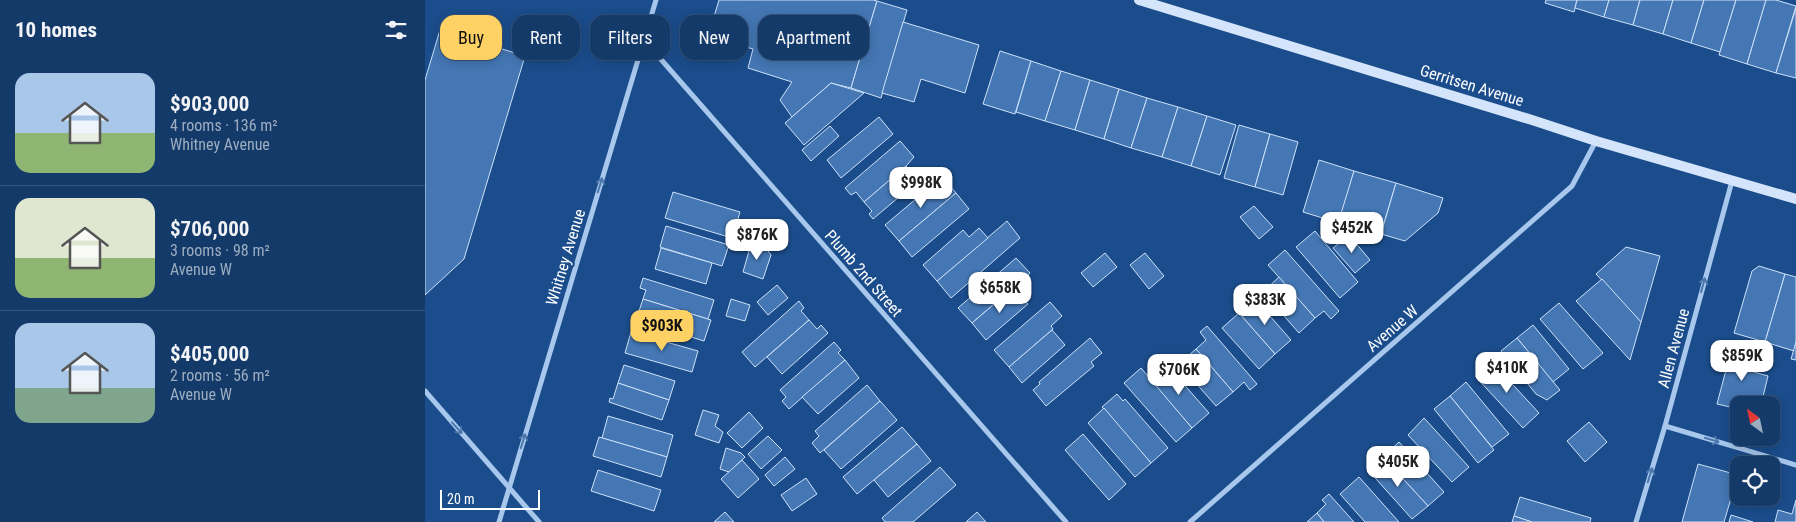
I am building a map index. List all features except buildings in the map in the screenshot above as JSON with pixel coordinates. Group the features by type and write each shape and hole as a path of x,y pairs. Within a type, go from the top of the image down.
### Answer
{"main road":[{"name":"Gerritsen Avenue","path":"1139,0 1596,141 1796,199"}],"street":[{"name":"Whitney Avenue","path":"652,15 656,0"},
{"name":"Whitney Avenue","path":"499,522 638,60"},
{"name":"Plumb 2nd Street","path":"662,60 1066,522"},
{"name":"Avenue W","path":"1190,522 1572,186 1596,141"},
{"name":"Allen Avenue","path":"1636,522 1665,426 1732,179"},
{"path":"425,391 539,522"},
{"path":"1665,426 1796,465"}]}
